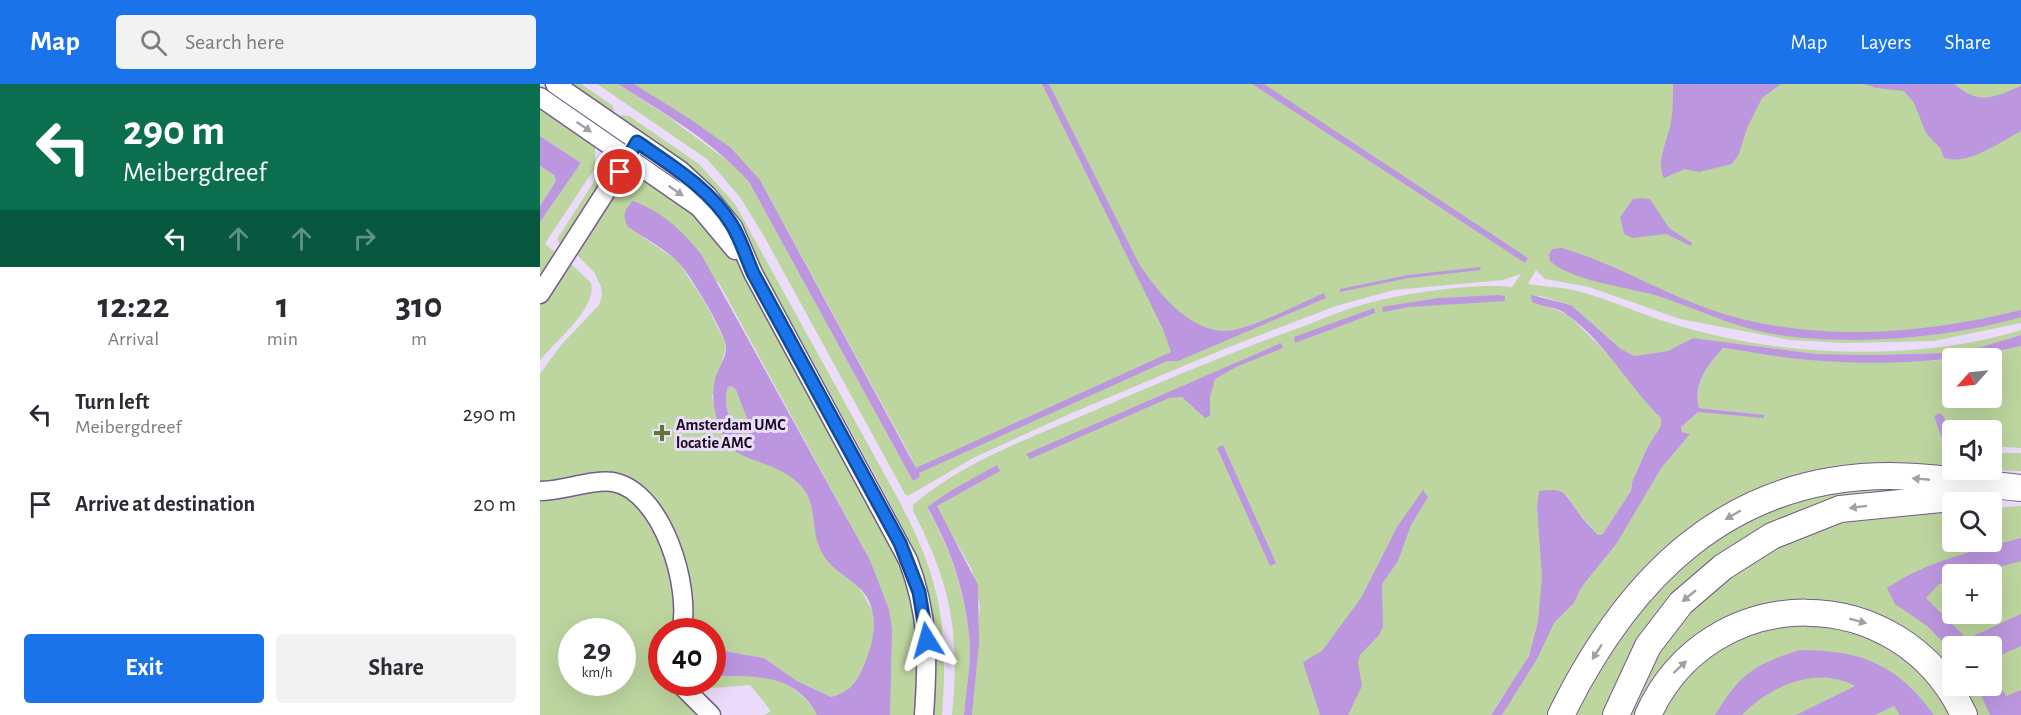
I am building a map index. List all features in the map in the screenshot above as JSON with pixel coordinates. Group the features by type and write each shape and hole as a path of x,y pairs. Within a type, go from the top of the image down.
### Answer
{"highway":[{"path":"1561,715 1574,689 1612,629 1655,574 1684,547 1752,504 1786,492 1839,479 1870,477 1890,476 2021,489"},
{"path":"1616,715 1648,646 1681,603 1723,567 1772,536 1840,509 2021,489"},
{"path":"1648,715 1655,698 1675,670 1703,646 1753,619 1774,614 1809,611 1873,625 1907,644 1934,667 1964,715"}],"street":[{"path":"555,84 613,122 633,150"},
{"path":"540,97 633,150 699,207 753,273 908,560 919,592 927,640 924,715"},
{"path":"540,294 633,150"},
{"path":"540,491 608,482 623,485 639,497 659,523 678,567 685,606 683,618"},
{"path":"692,696 711,715"}],"green space":[{"path":"564,84 581,84 612,105 614,110 612,116"},
{"path":"597,84 618,84 667,116 732,164 749,182 913,481 920,477 910,455 760,180 730,148 634,84 2021,84 2021,323 1934,341 1845,343 1790,340 1680,319 1589,287 1545,279 1536,270 1528,284 1581,292 1708,334 1797,349 1844,352 1890,351 1935,348 1979,341 2021,330 2021,335 1981,347 1942,348 1942,353 1876,355 1817,354 1693,338 1668,351 1634,356 1621,349 1571,305 1537,295 1550,307 1568,315 1606,352 1661,418 1662,425 1648,446 1632,482 1631,491 1602,535 1598,535 1577,511 1567,495 1537,507 1543,583 1539,622 1528,657 1491,715 972,715 980,605 972,570 943,519 927,508 943,538 955,569 964,602 969,636 969,665 964,715 952,715 955,659 950,610 936,562 913,511 913,505 933,489 978,462 1026,439 1196,367 1336,314 1391,298 1426,292 1463,287 1512,287 1521,274 1503,280 1394,290 1336,306 1224,349 1067,415 973,458 908,496 765,238 740,197 707,159"},
{"path":"540,102 595,140 595,168 546,242 546,245 559,255 540,282 540,222 581,163 540,136"},
{"path":"621,115 629,116 699,164 735,204 897,497 923,552 938,602 944,654 942,715 932,715 936,643 930,604 913,547 874,473 744,235 619,120"},
{"path":"602,145 609,158 606,180 562,248 557,239 603,165"},
{"path":"540,166 554,175 556,181 540,206"},
{"path":"635,177 661,183 726,243 749,281 894,548 910,586 920,629 917,715 890,715 889,609 870,560 719,283 628,227 678,261 706,304 723,338 726,347 712,397 727,443 763,463 789,473 803,488 812,503 818,546 839,572 859,587 873,612 875,627 872,646 856,683 845,692 831,697 797,681 764,658 726,651 726,618 688,618 686,576 626,481 540,485 540,374 561,345 599,305 602,295 601,287 594,272 575,253 621,185"},
{"path":"569,262 591,283 591,293 582,314 540,361 540,306"},
{"path":"2021,346 2021,448 2002,447 2002,420 1945,420 1944,417 1934,416 1942,433 1942,466 1865,465 1823,470 1782,481 1743,496 1706,516 1670,542 1638,574 1600,624 1546,715 1502,715 1554,623 1574,603 1581,588 1617,543 1662,467 1689,434 1682,432 1681,427 1698,412 1764,415 1699,408 1698,391 1703,375 1723,348 1838,360 1895,362 1942,360 1942,408 2002,408 2002,350"},
{"path":"732,386 736,390 751,429 748,436 736,429 729,416 726,394 728,387"},
{"path":"2002,453 2021,453 2021,471 2002,471"},
{"path":"1888,480 1942,503 1942,552 2002,552 2002,507 2021,506 2021,715 1563,715 1657,577 1760,506"},
{"path":"601,487 626,493 651,519 675,577 677,618 648,618 648,696 687,696 706,715 540,715 540,496"},
{"path":"726,676 754,676 786,684 811,705 817,715 765,715 771,711 750,685 726,687"}],"shaded area":[{"path":"618,84 634,84 690,119 731,148 760,180 916,468 1171,352 1163,329 1042,84 1049,84 1138,262 1154,285 1186,317 1211,329 1235,330 1260,322 1324,293 1326,298 1178,361 1167,361 919,473 920,477 913,481 749,182 720,153 704,141"},
{"path":"1252,84 1264,84 1528,258 1525,263"},
{"path":"1673,84 1781,84 1762,98 1747,128 1739,154 1732,164 1699,172 1685,169 1664,178 1661,159 1671,122"},
{"path":"1864,84 1954,84 1963,91 1979,97 2002,94 2021,86 2021,131 1973,156 1953,160 1944,158 1940,148 1926,133 1914,103 1904,91 1876,88"},
{"path":"540,136 581,163 540,222 540,206 556,181 554,175 540,166"},
{"path":"1633,199 1650,199 1669,228 1692,243 1691,246 1666,234 1633,238 1624,234 1620,217"},
{"path":"633,201 653,210 687,237 701,254 870,560 889,609 892,629 890,715 817,715 798,691 785,684 758,677 726,676 726,651 764,658 797,681 831,697 845,692 854,684 869,651 874,631 872,611 864,593 832,566 824,556 818,543 810,502 802,487 783,472 740,454 726,442 719,427 713,401 716,376 725,354 724,338 705,301 682,266 665,251 628,227 625,219 626,210","holes":["732,386 736,390 751,429 748,436 736,429 732,423 726,401 728,387"]},
{"path":"1562,248 1600,261 1709,309 1746,320 1785,327 1865,332 1944,325 2021,310 2021,317 1961,331 1895,339 1828,339 1767,333 1726,321 1658,296 1573,274 1550,261 1549,255 1552,249"},
{"path":"1480,267 1481,270 1409,278 1340,292 1340,289 1408,275"},
{"path":"1531,295 1571,305 1621,349 1634,356 1668,351 1693,338 1817,354 1942,353 1942,359 1890,363 1837,362 1723,348 1703,375 1698,391 1699,408 1765,415 1763,418 1698,412 1681,427 1682,432 1690,434 1662,467 1617,543 1581,588 1574,603 1554,623 1537,659 1502,715 1491,715 1529,656 1538,622 1542,577 1537,507 1539,491 1554,490 1563,493 1598,535 1602,535 1631,491 1632,482 1648,446 1661,426 1661,418 1591,335 1563,312 1532,302"},
{"path":"1505,296 1505,301 1409,307 1383,312 1382,307 1439,298"},
{"path":"1374,308 1375,313 1295,343 1294,337"},
{"path":"2021,335 2021,346 2002,350 2002,348 1974,348"},
{"path":"1281,343 1283,348 1236,367 1215,379 1210,397 1210,416 1205,418 1182,397 1169,398 1030,459 1026,454"},
{"path":"1940,413 1944,417 1942,437 1941,436 1934,416"},
{"path":"1223,445 1276,563 1270,566 1217,448"},
{"path":"997,465 1000,471 937,506 978,585 979,643 972,715 964,715 970,655 964,602 943,537 927,507"},
{"path":"1423,490 1428,497 1411,525 1398,561 1382,584 1383,627 1379,635 1360,655 1358,662 1362,686 1348,715 1320,715 1303,662 1322,651 1361,598 1397,527"},
{"path":"2021,538 2021,561 2002,566 2002,564 1942,564 1942,583 1926,598 1942,614 1942,624 1952,624 1964,636 1942,636 1942,641 1927,626 1895,604 1887,588 1918,571 1969,552 2002,552 2002,543"},
{"path":"2021,614 2021,646 2002,655 2002,636 1973,636"},
{"path":"1800,650 1841,653 1876,663 1906,683 1934,715 1900,715 1894,706 1875,715 1796,715 1855,686 1840,680 1810,678 1766,695 1742,715 1715,715 1732,690 1750,672 1771,660"},
{"path":"2002,689 2006,696 2021,690 2021,715 1990,715 1981,696 2002,696"}],"place":[{"name":"Amsterdam UMC locatie AMC","path":"662,433"}],"route":[{"path":"620,172 637,142 681,171 718,205 733,227 753,273 908,560 919,592 927,640"}]}
